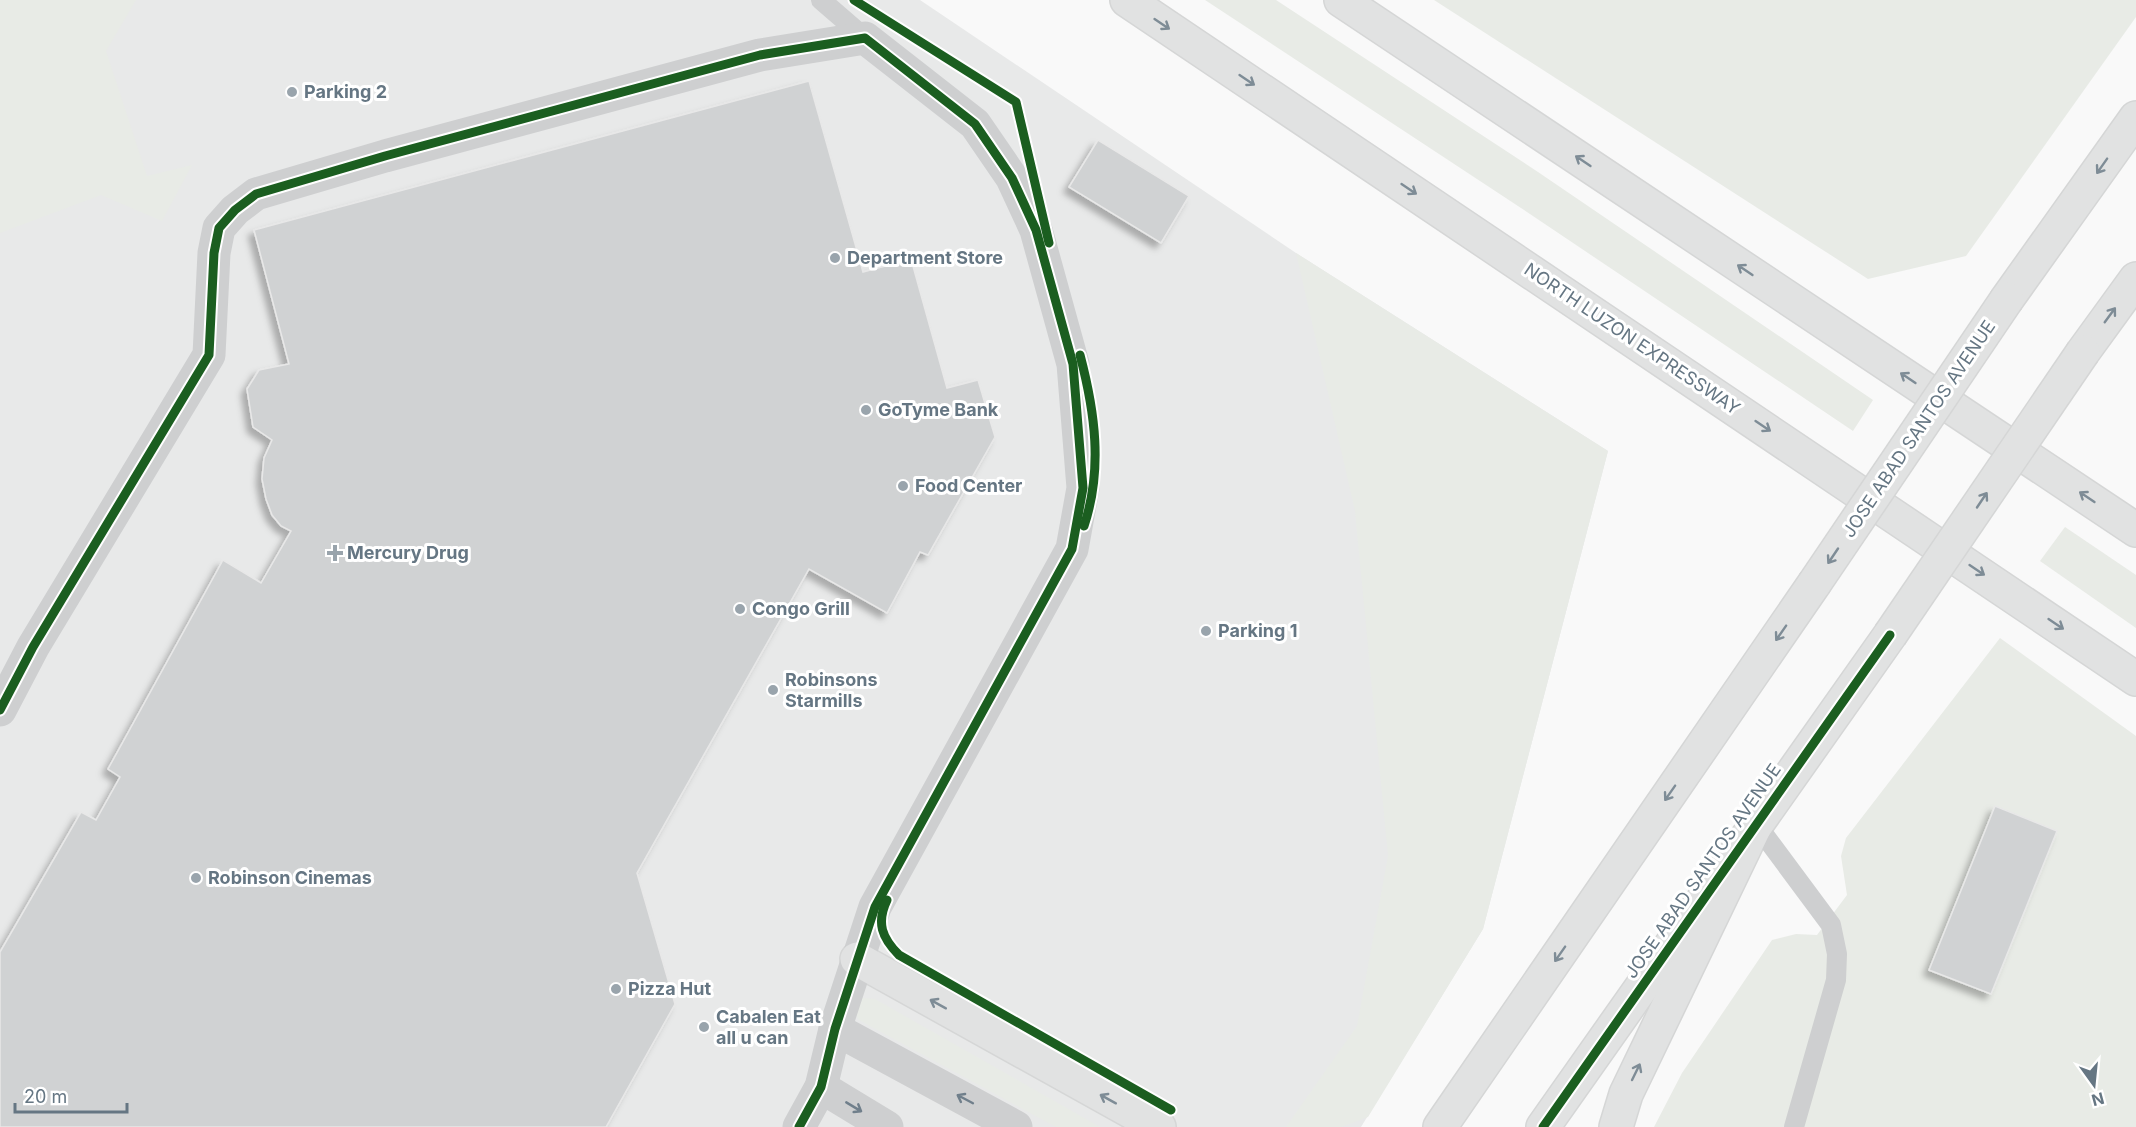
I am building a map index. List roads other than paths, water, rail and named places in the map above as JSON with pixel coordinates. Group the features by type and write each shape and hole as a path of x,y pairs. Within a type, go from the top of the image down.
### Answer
{"highway":[{"name":"NORTH LUZON EXPRESSWAY","path":"1126,0 2136,679"},
{"path":"1341,0 2136,530"},
{"name":"JOSE ABAD SANTOS AVENUE","path":"1440,1125 1814,584 2007,299 2136,118"},
{"name":"JOSE ABAD SANTOS AVENUE","path":"1543,1127 1890,635 2083,352 2136,281"},
{"path":"1616,1127 1626,1094 1756,824"},
{"path":"857,959 1160,1127"}],"street":[{"path":"0,710 39,637 209,355 214,253 219,228 235,210 255,194 385,156 760,56 865,38 975,124 1012,178 1036,230 1073,364 1083,488 1072,549 875,907 835,1029 821,1087 800,1127"},
{"path":"835,1029 1016,1127"},
{"path":"821,1087 887,1127"}],"lane":[{"path":"821,0 865,38"},
{"path":"1756,824 1832,925 1837,954 1836,980 1794,1127"}],"place":[{"name":"Parking 2","path":"292,92"},
{"name":"Department Store","path":"835,258"},
{"name":"GoTyme Bank","path":"866,410"},
{"name":"Food Center","path":"903,486"},
{"name":"Mercury Drug","path":"335,553"},
{"name":"Congo Grill","path":"740,609"},
{"name":"Parking 1","path":"1206,631"},
{"name":"Robinsons Starmills","path":"773,690"},
{"name":"Robinson Cinemas","path":"196,878"},
{"name":"Pizza Hut","path":"616,989"},
{"name":"Cabalen Eat all u can","path":"704,1027"}]}
